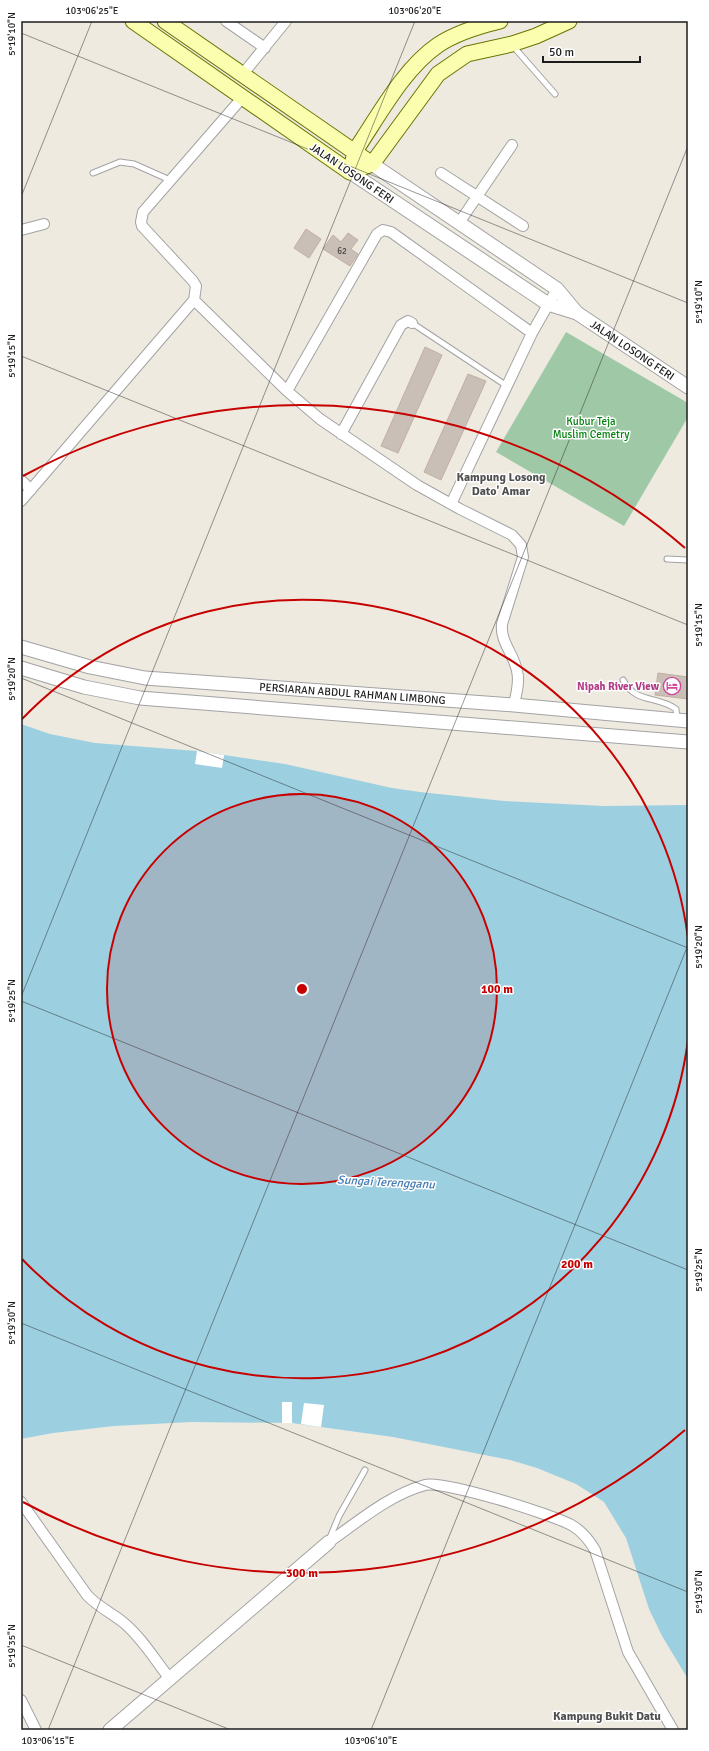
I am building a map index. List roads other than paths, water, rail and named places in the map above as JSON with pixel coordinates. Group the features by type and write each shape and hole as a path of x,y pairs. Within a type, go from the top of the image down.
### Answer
{"main road":[{"name":"JALAN LOSONG FERI","path":"133,21 350,172"},
{"name":"JALAN LOSONG FERI","path":"165,21 372,164"},
{"path":"350,172 355,151 402,82 422,58 437,46 454,36 485,24 500,21"},
{"path":"350,172 372,164 438,74 467,54 512,44 536,36 569,21"}],"street":[{"path":"226,21 265,48"},
{"path":"242,75 286,21"},
{"path":"21,501 194,300 196,286 193,281 142,226 141,222 146,207 242,98"},
{"path":"459,223 512,145"},
{"name":"JALAN LOSONG FERI","path":"372,164 557,289 577,314"},
{"name":"JALAN LOSONG FERI","path":"350,172 548,304 577,314 688,387"},
{"path":"441,173 523,226"},
{"path":"21,230 44,224"},
{"path":"287,391 377,234 383,230 391,232 532,333"},
{"path":"451,504 532,333 557,289"},
{"path":"194,300 287,391 340,434 417,485 512,535 521,545 523,558 502,624 501,632 517,669 518,679 514,705"},
{"path":"340,434 401,325 408,322 412,323"},
{"path":"21,480 31,490"},
{"name":"PERSIARAN ABDUL RAHMAN LIMBONG","path":"21,647 90,667 144,678 514,705 682,721"},
{"name":"PERSIARAN ABDUL RAHMAN LIMBONG","path":"21,668 84,687 140,698 688,742"},
{"path":"110,1730 329,1542 379,1507 405,1492 427,1484 449,1486 548,1515 573,1526 588,1538 595,1550 628,1652 672,1730"},
{"path":"21,1502 29,1510 48,1541 87,1595 100,1608 124,1623 137,1636 170,1679"},
{"path":"21,1700 36,1730"}],"lane":[{"path":"512,44 555,94"},
{"path":"93,173 120,162 134,164 170,180"},
{"path":"412,323 507,386"},
{"path":"667,559 688,560"},
{"path":"623,680 634,694 670,704 676,709 682,721"},
{"path":"329,1542 339,1516 365,1470"}],"water":[{"name":"Sungai Terengganu","path":"21,724 50,734 95,743 197,751 285,764 392,788 420,792 504,801 604,806 688,805 688,1679 662,1636 649,1609 626,1538 604,1502 576,1484 537,1468 510,1460 393,1437 292,1423 191,1422 114,1426 53,1433 21,1439"}],"place":[{"name":"Nipah River View","path":"672,686"}],"district":[{"name":"Kampung Losong Dato' Amar","path":"501,484"},
{"name":"Kampung Bukit Datu","path":"607,1716"}],"park label":[{"name":"Kubur Teja Muslim Cemetry","path":"591,427"}]}
